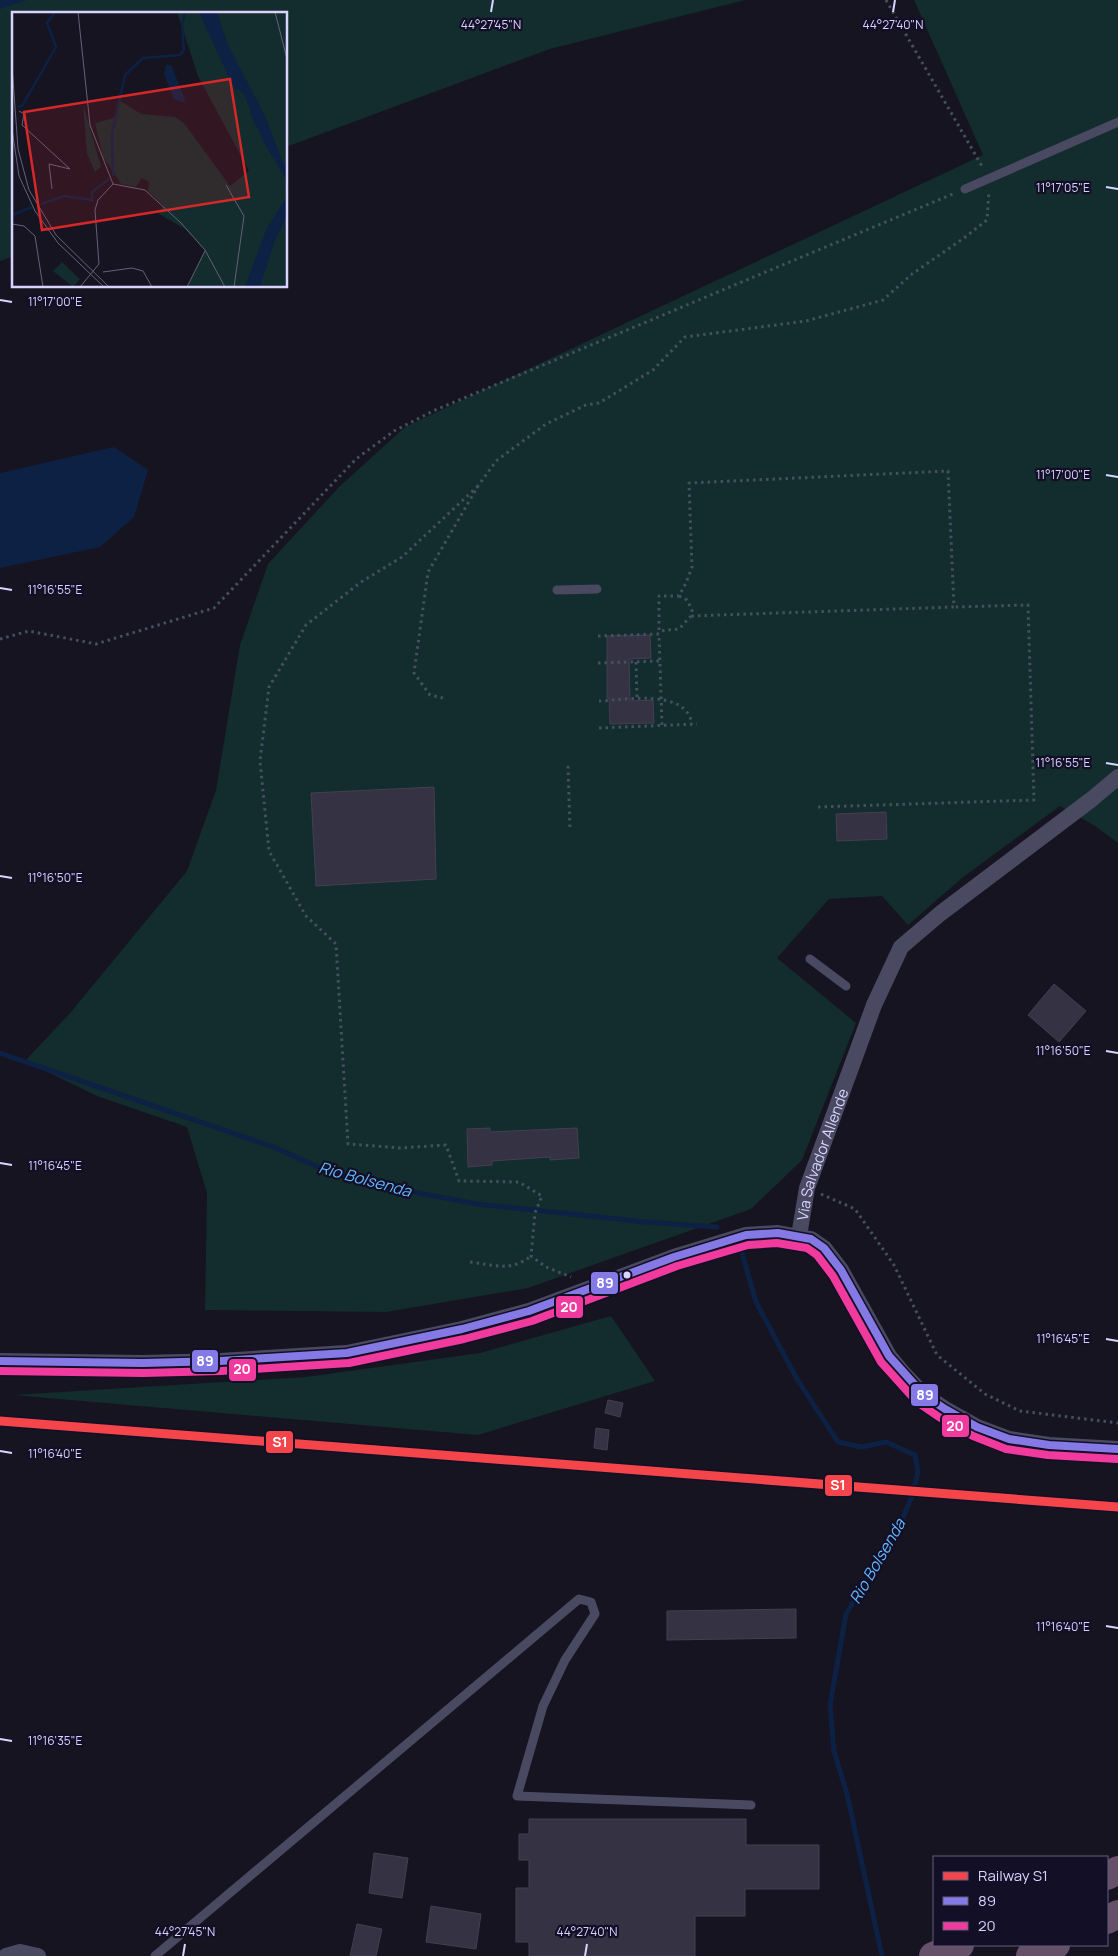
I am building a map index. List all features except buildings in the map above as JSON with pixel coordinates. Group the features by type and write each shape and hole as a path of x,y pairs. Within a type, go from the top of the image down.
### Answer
{"highway":[{"path":"933,1956 958,1946"},
{"path":"1030,1956 1054,1946"}],"street":[{"name":"Via Salvador Allende","path":"1118,777 1092,799 941,913 901,947 874,1005 807,1188 799,1236 811,1239 824,1248 841,1270 889,1356 924,1395 977,1427 1009,1439 1049,1445 1118,1449"},
{"path":"0,1361 143,1363 220,1361 347,1353 462,1329 529,1311 674,1257 746,1235 778,1233 799,1236"},
{"path":"6,1956 20,1952 38,1956"}],"lane":[{"path":"965,189 1118,122"},
{"path":"558,590 597,589"},
{"path":"810,959 846,986"},
{"path":"155,1956 579,1599 591,1602 595,1614 565,1660 543,1706 517,1796 751,1804"}],"path":[{"path":"443,698 430,695 414,672 428,572 478,486 496,461 546,424 586,405 599,403 654,370 685,337 806,321 883,300 912,274 987,220 989,178 886,0"},
{"path":"0,639 29,631 96,644 214,608 356,459 394,431 433,411 965,189"},
{"path":"679,596 692,567 689,483 948,471 954,607"},
{"path":"470,1262 505,1266 520,1265 531,1256 535,1213 542,1196 519,1182 459,1180 446,1145 400,1148 348,1144 336,944 306,916 269,852 260,761 269,687 306,625 360,582 402,557 478,486"},
{"path":"598,636 659,632 679,629 690,616 692,610 687,600 679,596 659,596 659,632 660,661 660,698 662,726"},
{"path":"690,616 1028,605 1034,800 818,807"},
{"path":"598,663 660,661"},
{"path":"636,662 637,700"},
{"path":"599,701 660,698 675,702 684,709 690,717 692,724"},
{"path":"599,728 697,724"},
{"path":"568,766 570,830"},
{"path":"807,1188 855,1209 894,1266 937,1355 985,1394 1020,1411 1118,1423"},
{"path":"531,1256 546,1267 594,1287"}],"green space":[{"path":"0,0 745,0 550,49 288,146 288,12 12,12 12,257 0,261"},
{"path":"914,0 1118,0 1118,843 1095,826 1060,806 962,878 908,925 882,896 829,899 777,958 856,1023 802,1160 751,1209 528,1288 386,1312 205,1310 207,1193 187,1127 97,1096 25,1061 71,1012 187,871 216,790 240,645 268,564 339,487 405,427 983,155"},
{"path":"611,1316 655,1381 478,1435 13,1395 306,1377 480,1353"}],"water":[{"path":"0,0 27,0 0,9"},
{"path":"114,447 148,470 134,517 100,547 0,568 0,473"}],"waterway":[{"name":"Rio Bolsenda","path":"0,1053 276,1148 329,1172 402,1190 477,1204 645,1222 717,1227"},
{"name":"Rio Bolsenda","path":"742,1253 756,1302 797,1379 838,1442 861,1447 886,1442 915,1455 918,1472 912,1496 902,1520 846,1614 830,1705 834,1751 847,1794 882,1956"}],"rail line":[{"name":"S1","path":"0,1421 1118,1507"}],"transit line":[{"name":"89","path":"0,1361 143,1363 220,1361 347,1353 462,1329 529,1311 674,1257 746,1235 778,1233 811,1239 824,1248 841,1270 889,1356 924,1395 945,1409 977,1427 1009,1439 1049,1445 1118,1449"},
{"name":"20","path":"0,1371 143,1373 221,1371 349,1363 464,1339 532,1321 677,1266 748,1245 777,1243 807,1248 817,1255 833,1276 881,1362 917,1402 939,1417 973,1436 1006,1449 1048,1455 1117,1459"}]}
